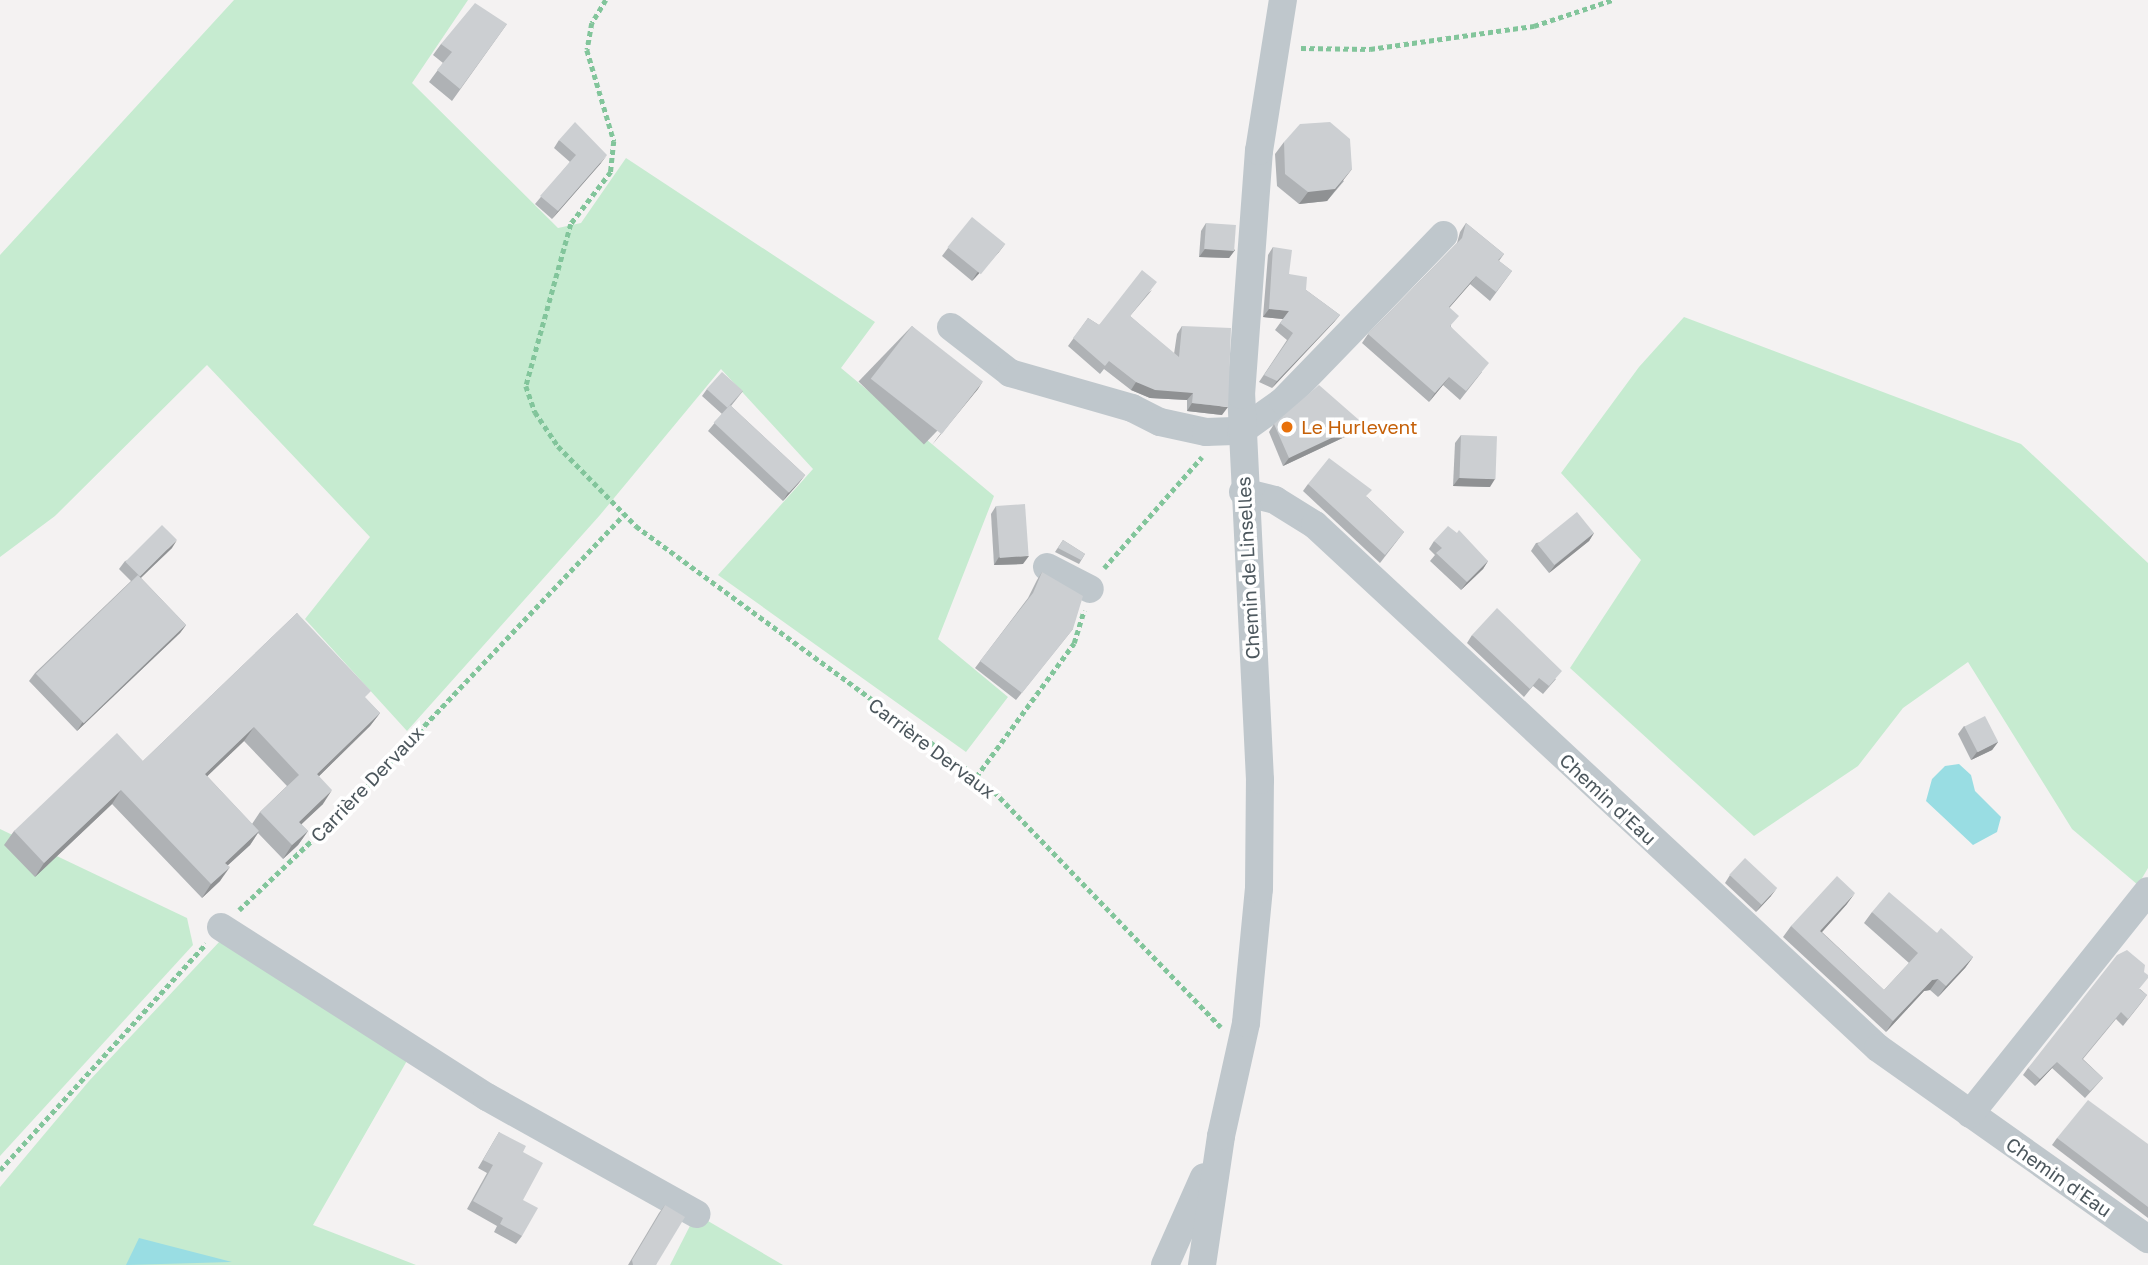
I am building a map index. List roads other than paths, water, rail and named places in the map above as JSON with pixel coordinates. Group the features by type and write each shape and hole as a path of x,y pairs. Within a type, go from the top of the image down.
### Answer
{"street":[{"name":"Chemin de Linselles","path":"1221,1136 1242,1044 1259,889 1261,808 1241,431 1254,206 1272,48 1283,0"},
{"path":"951,327 1010,373 1132,408 1160,422 1206,432 1241,431 1283,401 1444,235"},
{"name":"Chemin d'Eau","path":"1243,492 1275,500 1315,525 1846,1023 1915,1078 2148,1239"},
{"path":"1047,567 1090,589"},
{"path":"1970,1114 2148,891"},
{"path":"221,927 487,1097 696,1214"},
{"path":"1165,1265 1221,1136"},
{"path":"1202,1265 1221,1136"}],"water":[{"path":"1959,764 1971,775 1975,791 2001,817 1997,832 1973,845 1926,801 1932,779 1945,766"},
{"path":"139,1238 232,1262 126,1265"}],"place":[{"name":"Le Hurlevent","path":"1287,427"}]}
